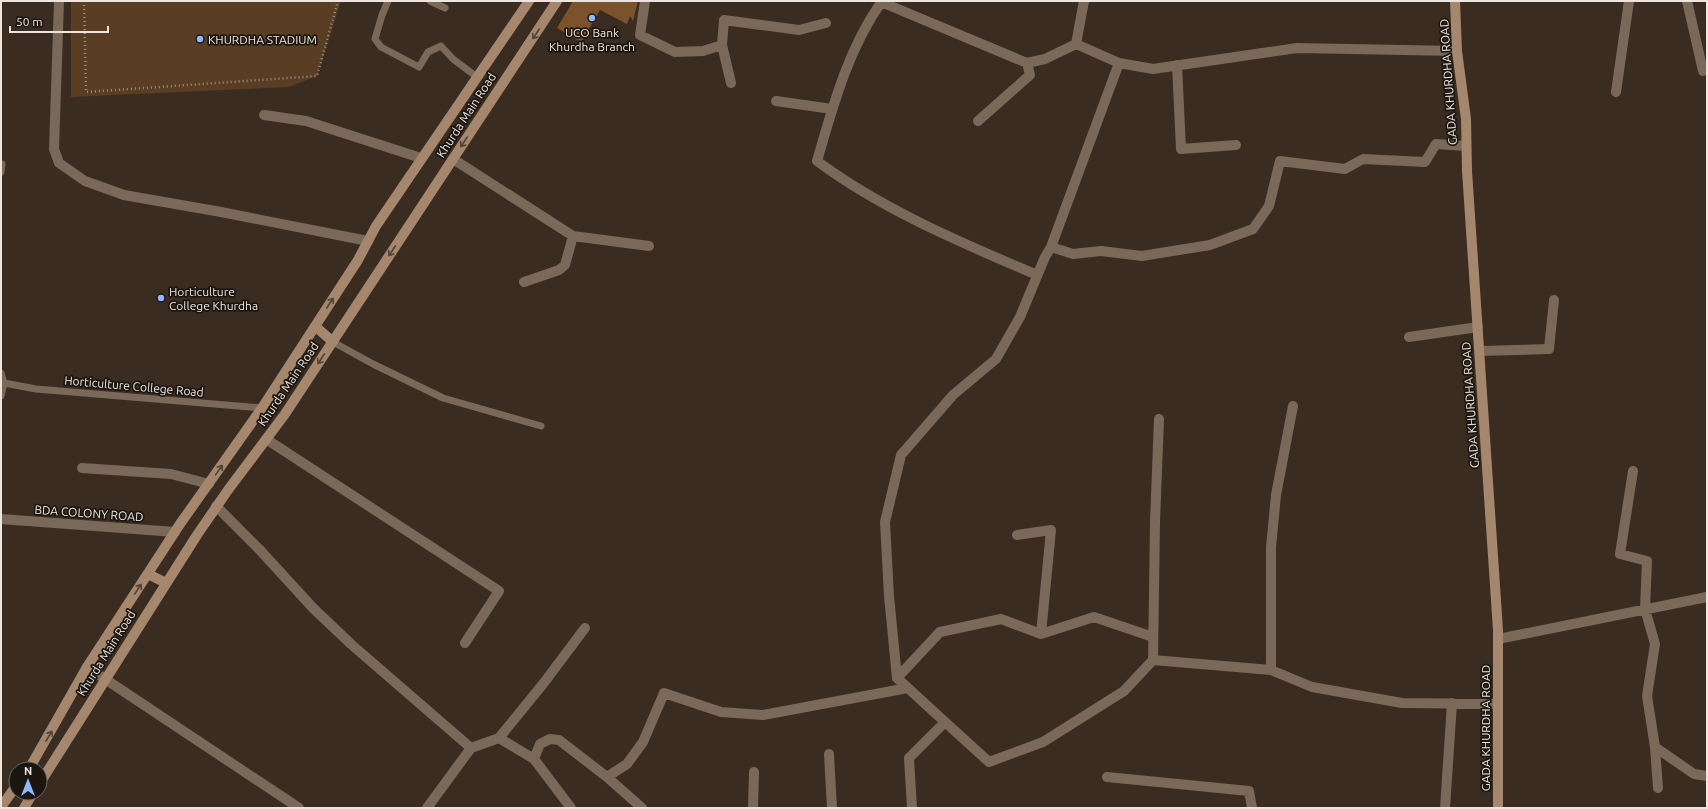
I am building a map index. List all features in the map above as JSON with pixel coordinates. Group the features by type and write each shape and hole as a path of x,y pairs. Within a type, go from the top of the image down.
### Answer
{"main road":[{"name":"Khurda Main Road","path":"33,761 87,667 175,532 262,408 421,158 529,1"},
{"name":"Khurda Main Road","path":"48,770 216,506 266,439 333,342 557,1"},
{"name":"GADA KHURDHA ROAD","path":"1455,1 1457,51 1466,119 1466,146 1498,639 1498,808"},
{"path":"315,326 333,342"},
{"path":"148,574 166,583"},
{"path":"1,807 8,797"}],"street":[{"path":"59,1 57,97 54,149 59,163 85,181 124,195 221,212 368,241"},
{"path":"645,1 640,35 675,52 703,51 722,45"},
{"path":"1076,44 1084,1"},
{"path":"1616,92 1629,1"},
{"path":"1687,1 1703,71"},
{"path":"1037,275 973,248 906,215 847,183 817,161 841,80 874,12 881,2 1027,63 1044,59 1076,44 1119,63 1153,69 1297,48 1457,51"},
{"path":"731,83 722,45 724,20 799,30 826,24"},
{"path":"978,121 1030,75 1027,63"},
{"path":"1119,63 1051,247 1044,257 1020,317 996,359 953,395 901,455 885,522 897,678 989,762 1044,742 1124,691 1153,660 1155,522 1159,419"},
{"path":"1177,65 1181,149 1236,145"},
{"path":"776,101 832,109"},
{"path":"264,115 306,121 421,158"},
{"path":"1051,247 1073,254 1101,251 1142,256 1210,245 1253,229 1269,206 1280,161 1345,169 1363,159 1425,162 1436,144 1466,146"},
{"path":"453,159 573,236 649,246"},
{"path":"524,282 559,270 565,265 573,236"},
{"path":"1480,351 1549,349 1554,300"},
{"path":"1409,337 1478,327"},
{"path":"1271,670 1271,547 1276,495 1293,406"},
{"path":"266,439 499,591 464,643"},
{"path":"82,468 171,474 209,484"},
{"path":"1633,471 1620,554 1647,561 1645,610 1656,644 1647,696 1656,747 1658,788"},
{"path":"216,506 259,549 313,608 352,645 471,748"},
{"name":"BDA COLONY ROAD","path":"1,519 175,532"},
{"path":"1017,535 1051,530 1041,634"},
{"path":"1498,639 1707,597"},
{"path":"897,678 940,632 1001,619 1041,634 1094,617 1153,637"},
{"path":"427,808 471,748 499,738 543,684 585,628"},
{"path":"1153,660 1271,670 1312,687 1402,702 1498,704"},
{"path":"87,667 299,808"},
{"path":"607,777 627,764 643,742 664,694 721,712 763,715 908,688"},
{"path":"1444,808 1452,703"},
{"path":"912,808 909,758 945,722"},
{"path":"499,738 534,759 571,808"},
{"path":"534,759 540,744 550,739 559,740 607,777 642,808"},
{"path":"1656,747 1694,774 1707,776"},
{"path":"829,754 832,808"},
{"path":"753,808 754,772"},
{"path":"1107,777 1249,791 1252,808"}],"lane":[{"path":"388,1 375,39 381,47 420,67 428,52 441,46 453,59 477,77"},
{"path":"430,1 445,8"},
{"path":"333,342 373,364 443,398 541,426"},
{"path":"1,373 4,383 1,396"},
{"name":"Horticulture College Road","path":"4,383 36,389 262,408"}],"path":[{"path":"84,1 86,92 316,76 338,1"}],"shaded area":[{"name":"KHURDHA STADIUM","path":"71,1 341,1 317,76 289,87 71,97"}],"building":[{"path":"573,1 638,1 633,21 630,16 627,24 600,10 581,42 557,28"}],"place":[{"name":"UCO Bank Khurdha Branch","path":"592,18"},
{"name":"KHURDHA STADIUM","path":"200,39"},
{"name":"Horticulture College Khurdha","path":"161,298"}]}
